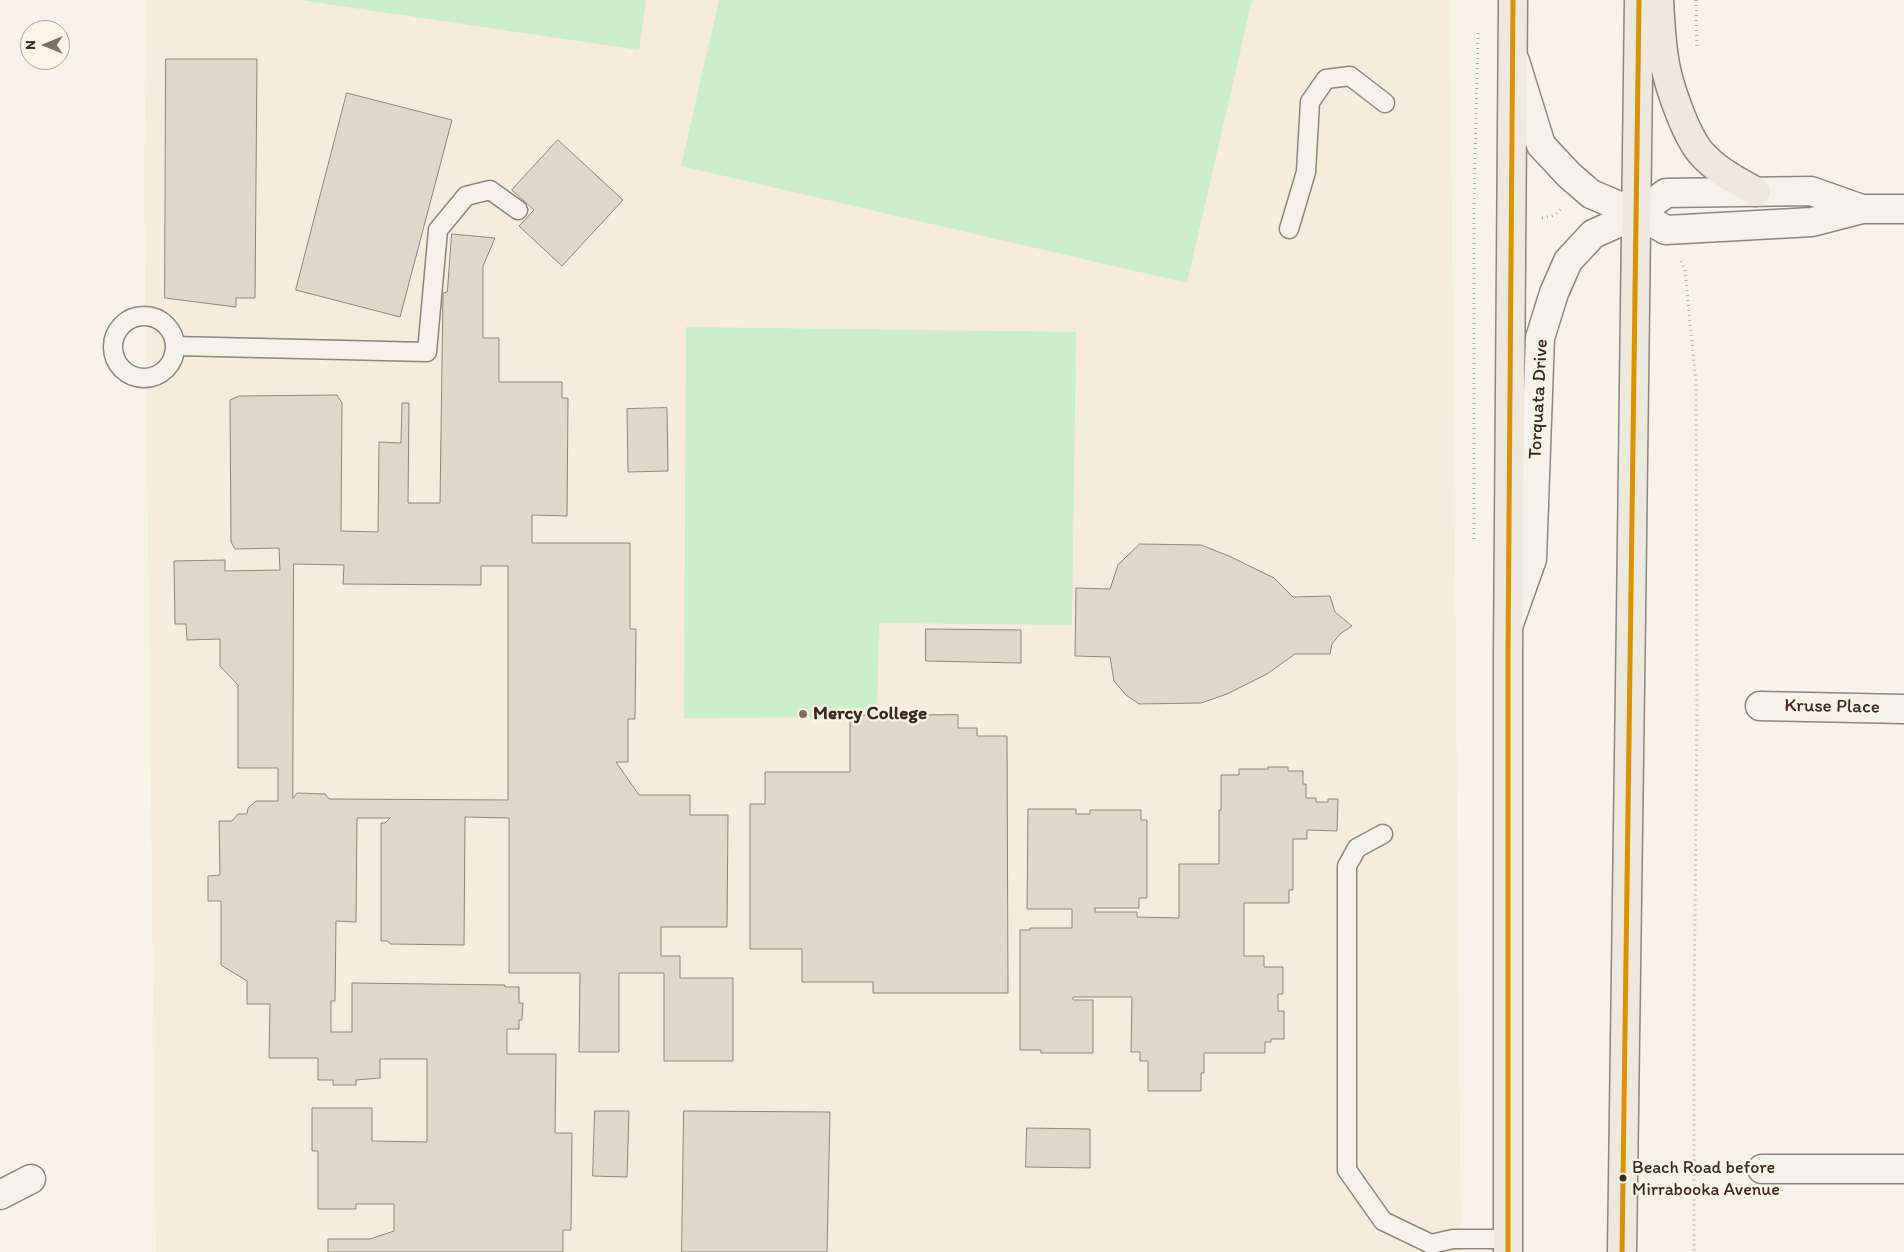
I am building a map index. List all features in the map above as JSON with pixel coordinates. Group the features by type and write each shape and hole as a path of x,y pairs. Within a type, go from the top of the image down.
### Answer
{"main road":[{"path":"1508,1246 1508,624 1513,0"},
{"path":"1622,1252 1638,214 1639,0"},
{"path":"1659,0 1664,60 1679,110 1690,136 1702,154 1724,173 1756,192"}],"street":[{"name":"Torquata Drive","path":"1513,56 1541,145 1569,175 1591,194 1638,214 1666,230 1812,222 1862,209 1904,209"},
{"name":"Torquata Drive","path":"1508,624 1532,559 1540,338 1554,293 1568,261 1592,234 1638,214 1666,193 1811,191 1862,209"},
{"name":"Kruse Place","path":"1760,706 1904,709"},
{"path":"1762,1169 1904,1169"},
{"path":"0,1194 31,1179"}],"lane":[{"path":"1289,229 1306,172 1310,102 1326,79 1350,76 1385,103"},
{"path":"175,346 427,352 438,230 466,196 490,190 518,210"},
{"path":"1383,834 1357,848 1347,866 1347,1170 1383,1221 1431,1244 1453,1240 1508,1246"}],"path":[{"path":"1685,270 1696,383 1698,713 1694,1008 1694,1252"}],"shaded area":[{"name":"Mercy College","path":"147,0 1450,0 1461,1252 156,1252 144,176"}],"green space":[{"path":"300,0 646,0 639,50"},
{"path":"719,0 1252,0 1187,283 681,166"},
{"path":"686,327 1076,332 1072,625 879,623 877,717 684,718"}],"building":[{"path":"166,59 257,59 255,298 236,298 236,307 165,298"},
{"path":"347,93 452,120 400,317 296,290"},
{"path":"558,140 623,200 562,266 519,226 534,210 512,190"},
{"path":"452,234 495,238 483,266 483,338 499,338 499,382 562,382 562,398 568,398 567,516 532,515 532,543 630,543 630,629 636,629 635,719 628,719 628,762 616,762 639,795 690,795 690,815 728,815 727,927 661,927 661,956 680,956 680,978 733,978 733,1061 664,1061 664,973 619,973 619,1052 579,1052 580,973 509,973 509,818 465,817 464,945 391,944 387,941 381,941 381,823 385,823 390,818 357,818 356,922 336,921 335,1001 331,1001 331,1032 352,1032 352,983 505,985 505,987 519,987 519,1003 523,1003 522,1020 519,1020 519,1029 507,1029 507,1054 556,1054 555,1133 572,1133 571,1230 563,1230 563,1252 328,1252 328,1239 370,1239 394,1231 394,1204 356,1204 356,1209 318,1209 318,1151 312,1151 312,1108 372,1108 372,1141 427,1142 427,1059 380,1059 380,1078 356,1080 356,1085 333,1085 333,1080 318,1080 318,1058 269,1058 270,1004 247,1004 247,981 221,965 221,901 208,901 208,876 220,875 219,821 232,821 238,814 247,814 248,808 256,801 278,801 278,768 238,768 238,685 220,666 220,639 187,640 186,624 175,624 174,561 225,560 225,571 280,570 279,548 235,549 231,542 230,400 239,396 337,395 342,403 341,531 378,532 379,442 401,443 402,403 409,403 408,503 440,503 443,293 447,292","holes":["294,564 344,565 343,584 481,585 481,566 508,566 508,800 329,799 325,794 297,793 293,798"]},
{"path":"667,408 668,471 628,472 627,409"},
{"path":"1140,544 1201,545 1229,556 1274,578 1293,597 1330,596 1335,612 1352,626 1340,634 1332,644 1330,654 1295,654 1267,674 1227,694 1201,703 1139,704 1126,695 1114,681 1110,657 1075,656 1076,588 1110,589 1118,565"},
{"path":"926,629 1021,630 1021,663 926,661"},
{"path":"958,715 958,728 977,728 977,736 1007,736 1008,993 873,993 873,982 802,982 802,949 750,949 750,804 765,804 765,772 850,772 850,719 856,719 856,716"},
{"path":"1268,767 1288,767 1288,771 1303,771 1303,784 1306,784 1306,798 1316,798 1316,802 1328,802 1328,799 1338,799 1337,831 1307,830 1307,839 1293,839 1293,890 1289,890 1289,903 1244,903 1244,956 1264,956 1264,967 1283,967 1283,994 1278,994 1278,1011 1284,1011 1284,1039 1271,1039 1271,1042 1265,1042 1265,1053 1204,1053 1204,1073 1201,1073 1201,1091 1148,1091 1148,1061 1140,1061 1140,1052 1131,1052 1132,997 1073,997 1073,1000 1093,1000 1093,1053 1041,1053 1041,1050 1020,1050 1020,930 1030,930 1030,928 1072,928 1072,909 1027,909 1028,809 1076,809 1076,814 1090,814 1090,810 1141,810 1141,820 1147,820 1147,898 1139,898 1139,908 1095,908 1095,912 1137,912 1137,917 1179,918 1179,864 1219,864 1221,775 1239,775 1239,769 1268,769"},
{"path":"595,1111 629,1111 627,1177 593,1176"},
{"path":"684,1111 830,1112 827,1252 682,1252"},
{"path":"1027,1128 1090,1129 1090,1168 1026,1167"}],"transit line":[{"path":"1508,1252 1508,652 1513,0"},
{"path":"1622,1252 1639,0"}],"place":[{"name":"Mercy College","path":"803,714"},
{"name":"Beach Road before Mirrabooka Avenue","path":"1623,1178"}]}
